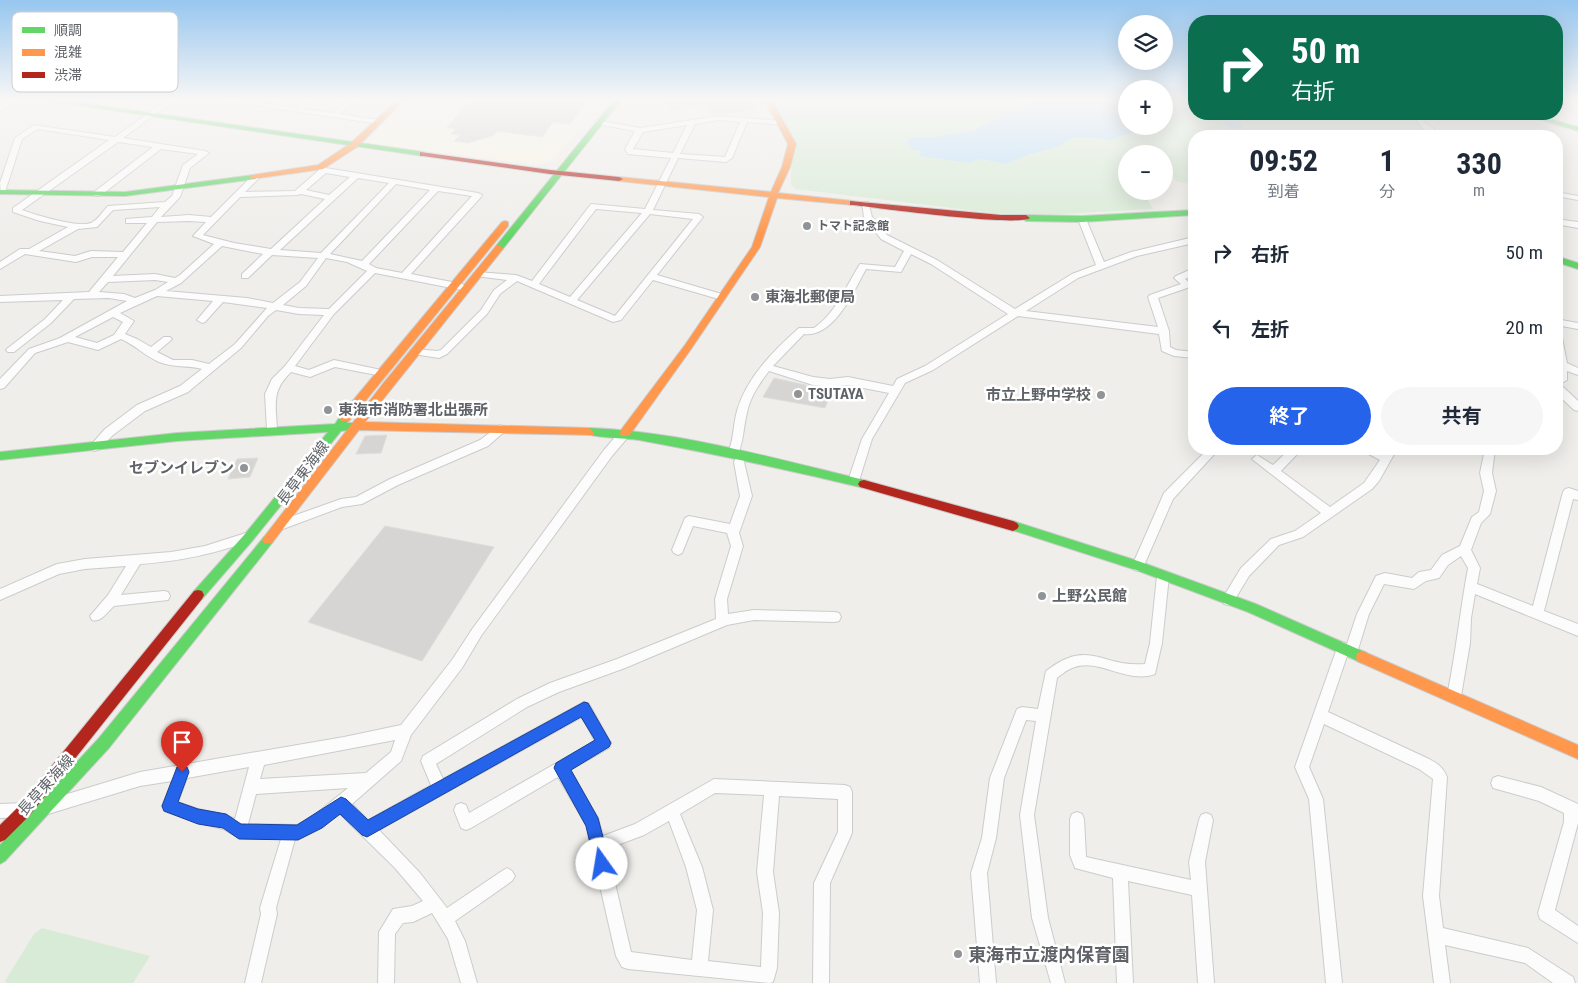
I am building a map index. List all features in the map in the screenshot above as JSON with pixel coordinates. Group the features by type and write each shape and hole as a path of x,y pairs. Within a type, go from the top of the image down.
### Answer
{"main road":[{"path":"1,192 97,194 179,188 322,168 354,145 555,172 1018,220 1082,219 1188,212"},
{"name":"長草東海線","path":"0,856 104,743 283,524 357,426 479,274 575,145"},
{"name":"長草東海線","path":"0,836 25,810 217,571 249,537 382,373 455,286 579,145"},
{"path":"625,433 756,248 786,167 792,145"},
{"path":"1563,261 1578,266"},
{"path":"0,456 177,437 339,426 625,433 738,454 854,480 977,514 1138,566 1228,600 1347,650 1578,752"}],"street":[{"path":"1,192 17,145"},
{"path":"109,145 16,210 57,224 94,225 111,208 167,204"},
{"path":"92,295 167,204 176,197 186,167 205,152 153,145"},
{"path":"632,145 629,150 631,152 726,159 733,145"},
{"path":"571,301 649,210 681,145"},
{"path":"97,194 160,146"},
{"path":"238,195 297,193 322,168 478,194 406,275"},
{"path":"245,276 356,175"},
{"path":"254,178 197,236 220,243 271,252 324,254 364,264 373,270 468,288"},
{"path":"94,447 109,432 141,408 184,389 238,346 265,314 303,284 324,254 395,181"},
{"path":"364,264 436,188"},
{"path":"300,190 331,198"},
{"path":"1563,195 1578,198"},
{"path":"865,204 868,218 884,236 934,262 1014,313 1164,331"},
{"path":"479,274 516,278 613,319 618,318 699,216 594,206 533,285"},
{"path":"129,221 189,218 214,220"},
{"path":"1082,219 1101,266"},
{"path":"1563,222 1578,225"},
{"path":"31,252 78,225"},
{"path":"854,480 867,439 894,390 901,382 929,368 1075,276 1134,254 1188,241"},
{"path":"5,350 32,351 66,338 135,301 156,293 178,281 220,243"},
{"path":"722,622 721,599 737,546 735,530 746,496 738,454 742,410 766,367 802,330 815,331 822,327 851,289 863,266 898,270 909,250"},
{"path":"0,266 19,252 76,259 91,254 126,255"},
{"path":"272,430 270,394 277,378 289,368 331,312 373,270"},
{"path":"1188,274 1179,278 1187,285 1153,297 1164,331 1165,349 1174,353 1188,354"},
{"path":"652,276 722,297"},
{"path":"106,279 155,277 178,281"},
{"path":"416,352 439,355 444,352 484,312 498,292 516,278"},
{"path":"156,293 220,298 277,306 299,312 331,312"},
{"path":"0,299 70,298 92,295 118,296 135,301"},
{"path":"5,350 48,321 70,298"},
{"path":"202,320 220,298"},
{"path":"66,338 98,347 120,336 129,321 113,313"},
{"path":"1563,323 1578,326"},
{"path":"120,336 134,341 150,353 172,363 192,363 211,368"},
{"path":"150,353 167,339"},
{"path":"0,385 32,351"},
{"path":"289,368 310,374 334,362 382,373"},
{"path":"1563,365 1578,372"},
{"path":"766,367 813,381 856,382 894,390"},
{"path":"1563,382 1578,377"},
{"path":"1563,389 1578,407"},
{"path":"283,524 341,503 358,501 394,482 484,443 500,429"},
{"path":"182,772 169,806 198,816 226,822 239,831 298,832 317,822 341,804 396,756 405,731 457,664 477,632 608,452 625,433"},
{"path":"1138,566 1168,496 1208,455"},
{"path":"1273,471 1290,455"},
{"path":"1228,600 1245,572 1275,542 1299,534 1368,486 1389,455"},
{"path":"1454,696 1474,568 1465,550 1476,520 1484,514 1490,491 1486,472 1489,455"},
{"path":"1257,459 1330,513"},
{"path":"1537,614 1569,492 1578,496"},
{"path":"678,550 689,522 735,530"},
{"path":"0,596 57,570 84,564 136,560 205,551 249,537"},
{"path":"1334,983 1316,799 1302,767 1320,715 1347,650 1380,580 1385,578 1414,584 1424,576 1435,574 1443,560 1454,552 1465,550"},
{"path":"96,616 112,600 136,560"},
{"path":"1058,981 1040,918 1027,815 1050,675 1059,667 1074,660 1093,660 1141,672 1150,670 1156,643 1163,576"},
{"path":"1471,587 1578,630"},
{"path":"112,600 164,596"},
{"path":"439,787 428,761 522,703 555,687 620,664 722,622 754,615 834,617"},
{"path":"367,829 439,787 584,708 604,743 466,824 462,810"},
{"path":"988,983 980,874 989,838 997,778 1022,713 1043,716"},
{"path":"1320,715 1424,764 1436,771 1440,777 1431,896 1438,935 1442,983"},
{"path":"0,811 46,808 140,779 405,731"},
{"path":"239,831 258,759"},
{"path":"562,768 593,823 624,956 628,960 767,976 771,913 765,872 772,788"},
{"path":"250,787 368,780"},
{"path":"1498,783 1541,794 1574,810 1546,913 1578,935"},
{"path":"598,845 639,830 714,786 845,792 845,834 822,883 821,983"},
{"path":"341,804 387,849 452,929 469,983"},
{"path":"672,811 694,867 705,910 699,969"},
{"path":"1078,819 1078,855 1080,863 1198,890"},
{"path":"1206,820 1197,862 1206,983"},
{"path":"253,983 269,914 268,908 290,832"},
{"path":"1120,873 1125,983"},
{"path":"444,919 507,876"},
{"path":"386,983 387,932 399,915 413,914 433,904"},
{"path":"1438,935 1528,956 1567,983"}],"shaded area":[{"path":"379,145 566,145 553,160 538,165"}],"green space":[{"path":"792,145 1188,145 1188,184 1176,181 1173,178 1173,145 1118,145 1118,200 1148,200 1153,209 1038,215 993,213 796,189 791,185"},
{"path":"42,928 150,956 133,983 7,983 5,981 34,934"}],"water":[{"path":"909,145 1061,145 1030,154 1006,164 980,159 969,163 920,156 921,151 910,149 912,146"}],"building":[{"name":"TSUTAYA","path":"774,378 832,391 825,408 763,397"},
{"path":"387,435 381,453 356,454 365,436"},
{"name":"セブンイレブン","path":"258,458 250,477 228,479 237,459"},
{"path":"385,526 494,547 422,661 308,622"}],"traffic: fast":[{"path":"359,145 423,154"},
{"path":"499,248 582,145"},
{"path":"0,192 125,194 253,177"},
{"path":"1026,218 1082,219 1188,212"},
{"path":"1563,261 1578,266"},
{"path":"198,595 249,537 345,418"},
{"path":"0,456 177,437 358,426"},
{"path":"589,432 625,433 733,453 864,484"},
{"path":"1013,526 1138,566 1252,608 1362,657"},
{"path":"0,856 104,743 268,540"}],"traffic: slow":[{"path":"253,177 320,167 354,145"},
{"path":"625,433 688,347 756,247 773,196 786,167 792,145"},
{"path":"619,179 853,203"},
{"path":"345,418 505,224"},
{"path":"268,540 386,388 499,248"},
{"path":"358,426 589,432"},
{"path":"1362,657 1578,752"}],"traffic: jam":[{"path":"423,154 550,172 619,179"},
{"path":"853,203 1001,218 1026,218"},
{"path":"864,484 1013,526"},
{"path":"0,835 25,810 198,595"}],"place":[{"name":"トマト記念館","path":"807,226"},
{"name":"東海北郵便局","path":"755,297"},
{"name":"TSUTAYA","path":"798,394"},
{"name":"市立上野中学校","path":"1101,395"},
{"name":"東海市消防署北出張所","path":"328,410"},
{"name":"セブンイレブン","path":"244,468"},
{"name":"上野公民館","path":"1042,596"},
{"name":"東海市立渡内保育園","path":"958,954"}],"route":[{"path":"182,772 169,806 198,816 226,822 239,831 298,832 317,822 341,804 367,829 439,787 584,708 604,743 562,768 584,811 593,823 602,864"}]}
